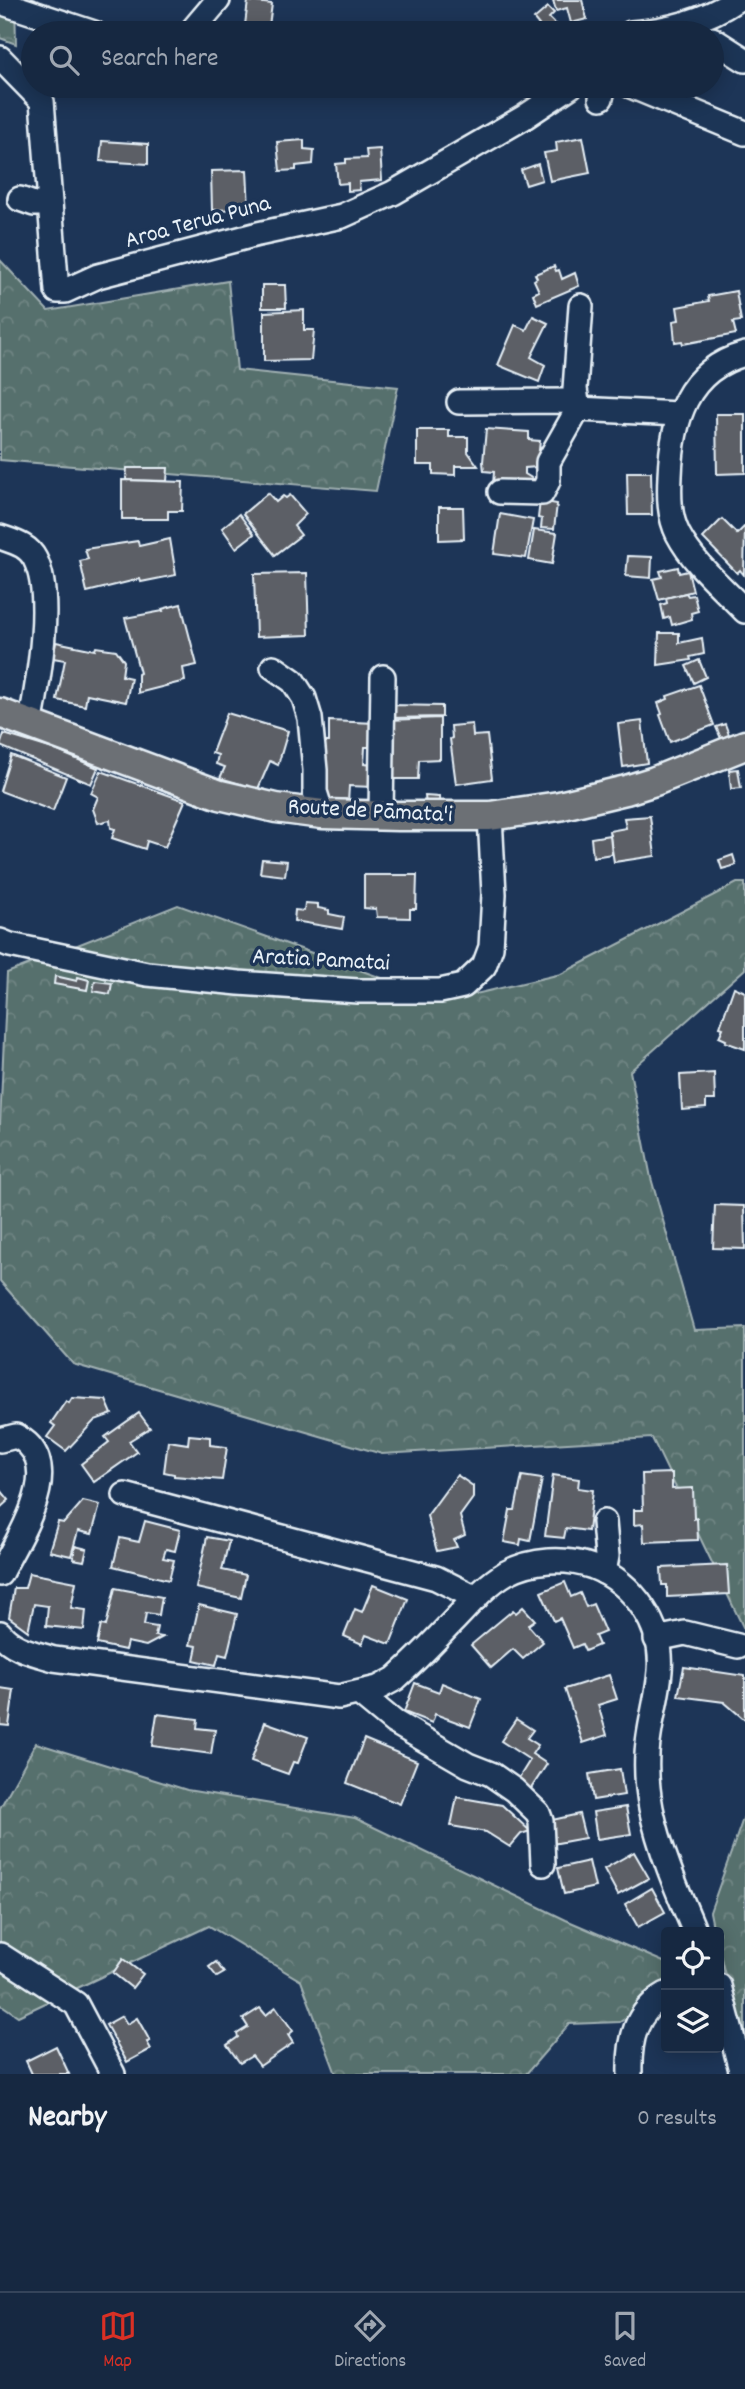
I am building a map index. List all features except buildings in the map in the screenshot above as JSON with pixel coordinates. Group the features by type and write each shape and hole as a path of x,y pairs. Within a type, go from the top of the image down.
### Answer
{"main road":[{"name":"Route de Pāmata'i","path":"0,713 220,795 276,808 322,814 490,816 559,806 626,790 745,745"}],"street":[{"path":"200,21 218,0"},
{"path":"691,21 721,10 737,0"},
{"path":"0,2 58,21"},
{"path":"724,47 745,60"},
{"name":"Aroa Terua Puna","path":"0,58 21,79"},
{"name":"Aroa Terua Puna","path":"39,98 43,102 57,291 65,291 111,273 299,224 342,216 393,193 553,98"},
{"path":"660,98 745,133"},
{"path":"20,199 34,204 50,204"},
{"path":"500,492 542,493 548,481 548,462 578,409 575,389 581,306"},
{"path":"745,354 731,358 705,375 687,398 675,428 670,458 669,491 671,514 678,534 693,556 745,611"},
{"path":"459,402 568,401 578,409 679,414"},
{"path":"0,537 23,545 32,554 41,578 44,608 30,725"},
{"path":"274,667 293,681 304,698 310,718 315,792 322,814"},
{"path":"381,816 383,677"},
{"name":"Aratia Pamatai","path":"0,941 10,946 147,974 358,991 440,992 463,986 484,966 491,947 494,894 490,816"},
{"path":"0,1440 16,1436 28,1443 38,1461 40,1490 29,1519 0,1574"},
{"path":"125,1495 436,1578 476,1598"},
{"path":"604,1522 607,1556 604,1572"},
{"path":"0,1633 22,1650 54,1659 339,1697 360,1694 395,1679 476,1598 507,1572 537,1562 554,1560 580,1563 604,1572 625,1586 637,1599 649,1619 656,1639 660,1670 647,1756 651,1807 669,1872 693,1927"},
{"path":"656,1639 685,1633 738,1646"},
{"path":"360,1694 394,1722 468,1765 491,1774 514,1790 538,1813 541,1821 543,1864"},
{"path":"0,1955 76,2004 113,2074"},
{"path":"720,1990 742,2074"},
{"path":"630,2074 629,2048 641,2015 661,1997"}],"green space":[{"path":"0,0 15,0 16,44 0,38"},
{"path":"0,260 48,311 228,281 237,370 398,387 376,491 0,460"},
{"path":"737,883 745,883 745,969 630,1071 651,1178 694,1330 745,1328 745,1631 652,1438 382,1454 73,1364 0,1281 0,1124 7,973 178,905 446,1001 561,974"},
{"path":"36,1743 187,1790 355,1818 566,1920 661,1961 661,1994 620,2022 569,2024 526,2074 336,2074 301,1981 209,1926 18,2016 0,2004 0,1808"},
{"path":"745,1813 745,2052 724,1971 724,1927 713,1927 710,1912"}]}
